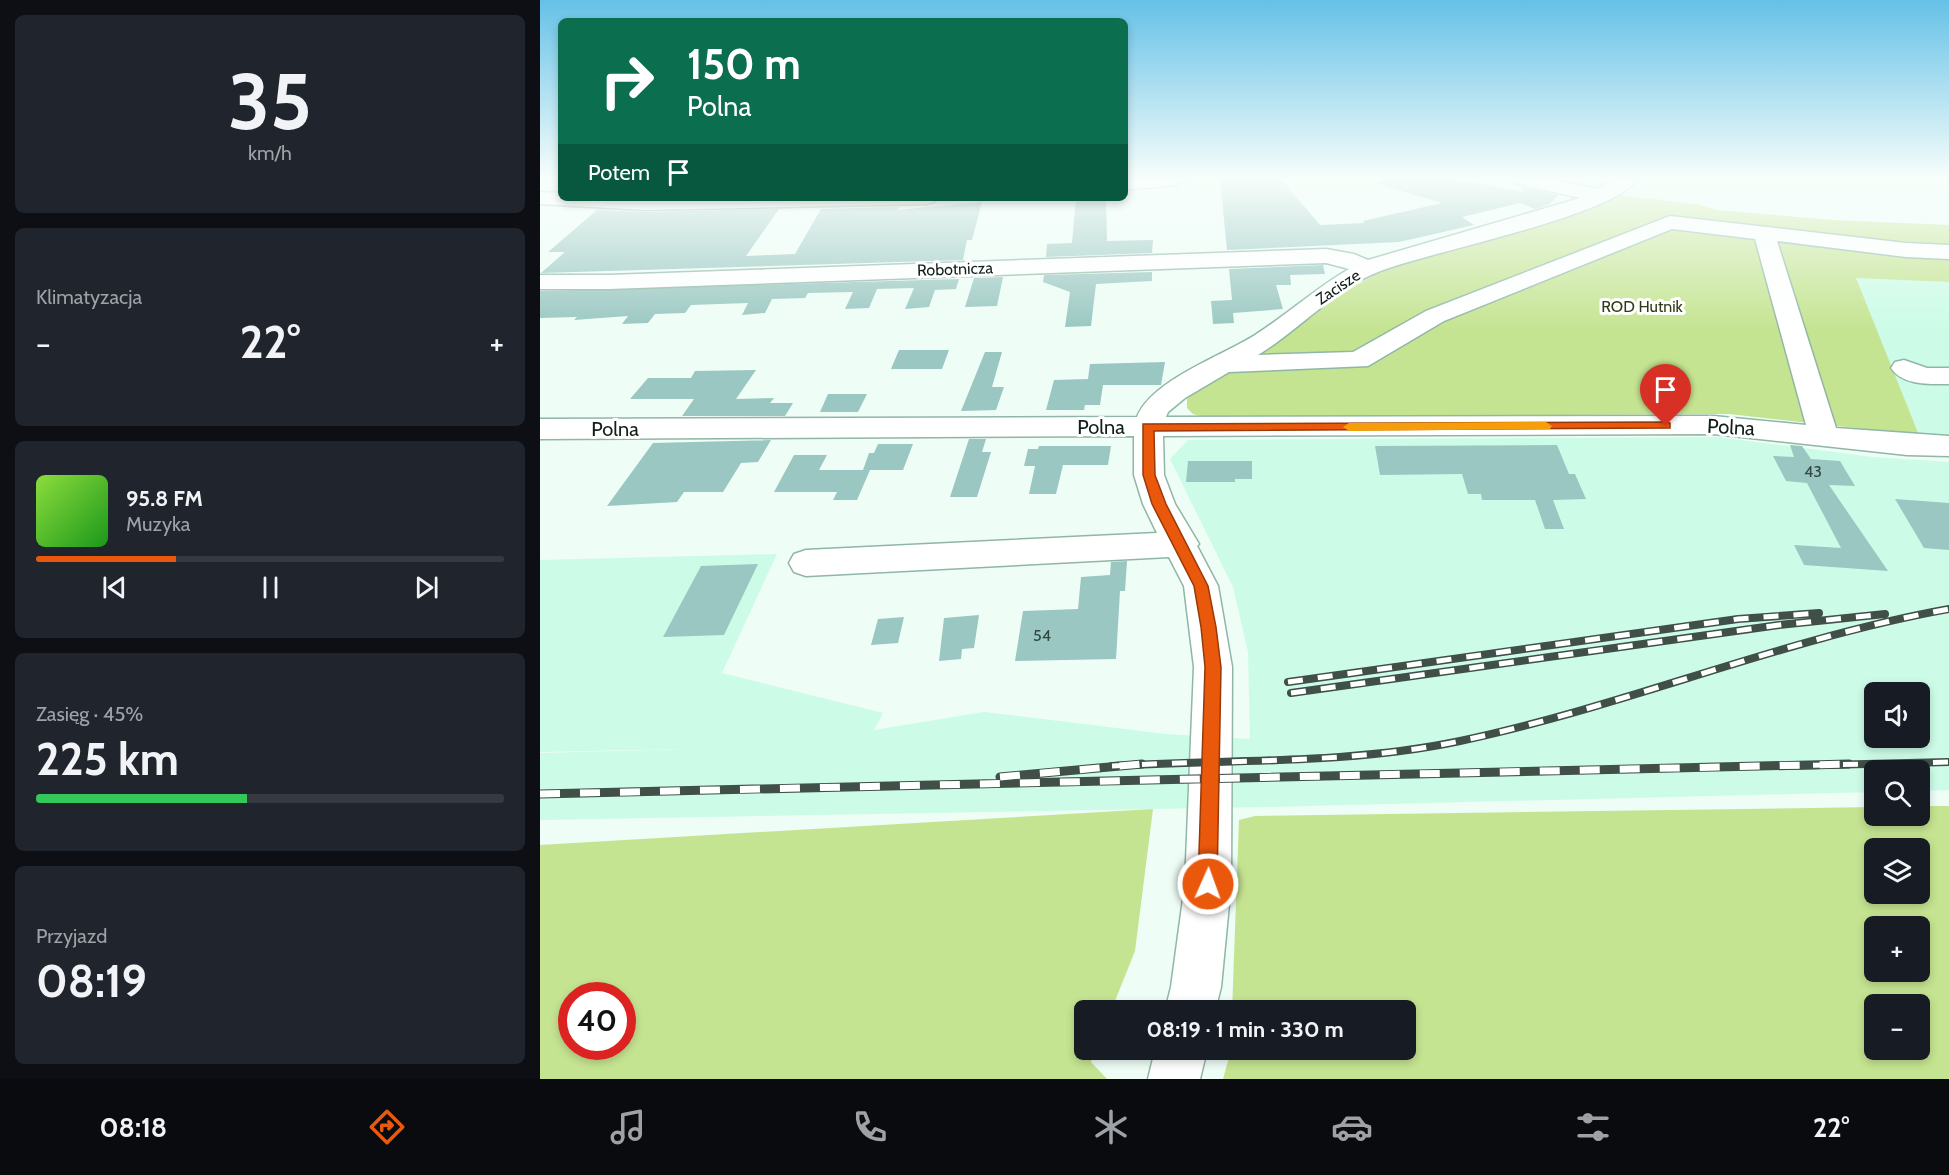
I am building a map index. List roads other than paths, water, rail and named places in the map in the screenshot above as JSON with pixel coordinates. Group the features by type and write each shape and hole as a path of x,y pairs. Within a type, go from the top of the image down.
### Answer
{"street":[{"name":"Zacisze","path":"1148,427 1155,408 1175,392 1226,364 1367,268 1410,253 1496,229"},
{"path":"1226,364 1359,360 1435,316 1652,229"},
{"path":"1733,229 1906,250 1949,252"},
{"path":"1764,233 1824,436"},
{"name":"Robotnicza","path":"540,282 633,281 1326,256 1346,259 1367,268"},
{"path":"1905,368 1923,376 1949,376"},
{"name":"Polna","path":"550,429 1713,425 1907,445 1949,446"},
{"path":"1148,427 1149,475 1159,504 1182,544 1201,586 1213,667 1208,884 1193,1000"},
{"path":"540,452 550,429"},
{"path":"806,563 1182,544"},
{"path":"1174,1079 1179,1060"}],"railway":[{"path":"1129,765 1330,758 1417,749 1460,741 1583,710 1825,637 1949,609"},
{"path":"1288,682 1738,619 1819,613"},
{"path":"1291,693 1779,625 1885,614"},
{"path":"1783,766 1949,762"},
{"path":"1129,765 1142,764"},
{"path":"540,794 1849,764"},
{"path":"1000,777 1129,765"},
{"path":"1112,766 1129,765"}],"park label":[{"name":"ROD Hutnik","path":"1642,306"}]}
